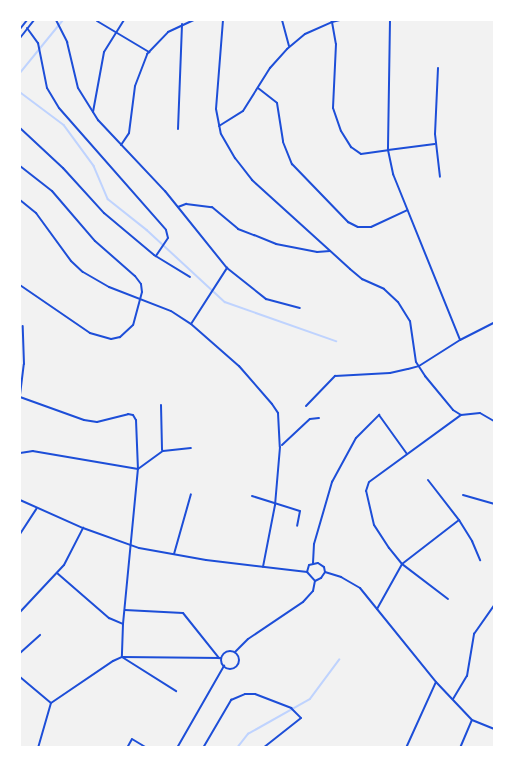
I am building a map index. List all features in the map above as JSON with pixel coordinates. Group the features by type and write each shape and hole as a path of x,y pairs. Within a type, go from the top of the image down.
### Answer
{"street":[{"path":"20,29 27,20"},
{"path":"20,38 34,20"},
{"path":"56,20 67,42 78,88 93,113 178,207 226,268 266,299 300,308"},
{"path":"93,113 99,67 104,52 124,20"},
{"path":"122,145 131,126 137,74 149,52 168,32 192,20"},
{"path":"222,20 215,94 219,126 235,158 252,180 358,276 384,289 398,302 410,321 419,366 453,410 461,415"},
{"path":"282,20 289,47"},
{"path":"219,126 243,111 270,68 289,47 305,34 331,21 340,20"},
{"path":"390,20 388,150 393,174 460,340"},
{"path":"97,21 149,52"},
{"path":"331,21 336,44 333,93 336,120 355,152 361,154 435,144"},
{"path":"178,129 182,24"},
{"path":"27,27 38,43 47,88 59,108 166,230 168,238 156,256"},
{"path":"438,68 435,144 440,177"},
{"path":"258,88 277,103 283,142 292,164 348,222 358,227 371,227 407,210"},
{"path":"20,128 63,168 104,213 156,256 190,277"},
{"path":"20,166 52,190 95,241 135,276 141,284 141,299 133,325 120,337 111,339 90,333 20,285"},
{"path":"20,200 36,213 63,251 83,272 98,282 171,310 191,324 238,366 278,413 280,447 275,505 263,567"},
{"path":"178,207 186,204 212,207 238,229 276,244 317,252 330,251"},
{"path":"191,324 226,268"},
{"path":"306,406 335,376 390,373 419,366 460,340 495,323"},
{"path":"23,327 24,364 20,396 69,416 97,422 128,414 133,415 136,420 138,469 123,624 122,657"},
{"path":"161,405 163,451"},
{"path":"448,599 402,564 374,525 366,490 369,482 461,415 480,413 495,421"},
{"path":"307,572 314,563 314,544 332,482 356,438 380,415 406,454"},
{"path":"280,447 310,419 319,418"},
{"path":"20,453 33,451 138,469 163,451 190,448"},
{"path":"428,480 459,520 480,560"},
{"path":"174,554 191,494"},
{"path":"464,495 495,504"},
{"path":"252,496 300,511 297,526"},
{"path":"20,500 36,509 131,545 174,554 307,572 315,581"},
{"path":"20,534 36,509"},
{"path":"377,610 402,564 459,520"},
{"path":"20,612 57,573 83,528"},
{"path":"314,563 322,564 325,572 351,582 436,682 472,720 495,729"},
{"path":"315,581 325,572"},
{"path":"57,573 109,618 123,624"},
{"path":"38,747 51,703 122,657 220,658 226,651 235,651 248,639 303,602 313,591 315,581"},
{"path":"453,699 467,676 474,634 495,605"},
{"path":"125,610 183,613 224,666 232,669 239,664 239,656 235,651"},
{"path":"20,653 40,634"},
{"path":"122,657 176,691"},
{"path":"177,747 224,666"},
{"path":"20,677 51,703"},
{"path":"406,747 436,682"},
{"path":"203,747 231,700 245,694 255,694 285,705 301,718 263,747"},
{"path":"460,747 472,720"},
{"path":"127,747 132,739 147,747"}],"waterway":[{"path":"20,73 63,20"},
{"path":"20,92 64,125 94,166 108,199 147,230 225,302 336,341"},
{"path":"237,748 248,734 310,699 339,660"}]}
